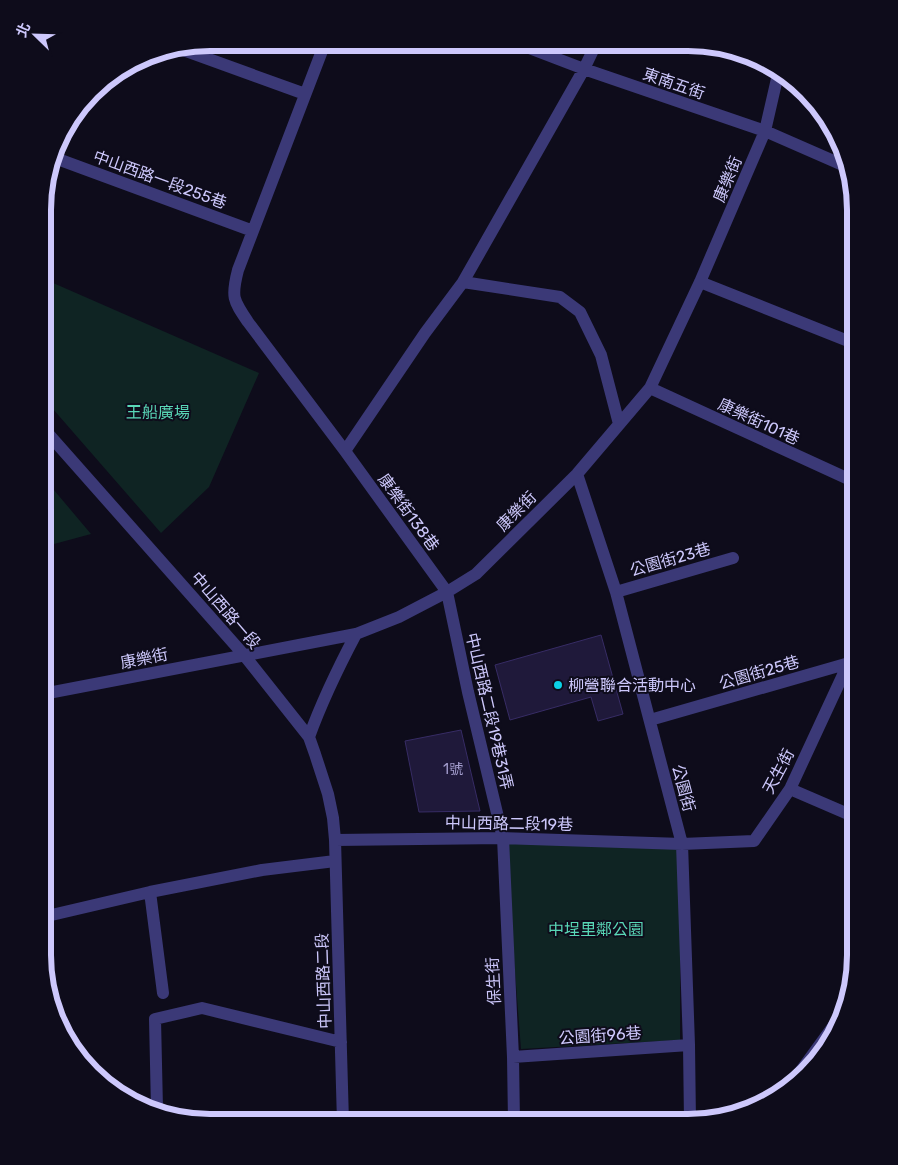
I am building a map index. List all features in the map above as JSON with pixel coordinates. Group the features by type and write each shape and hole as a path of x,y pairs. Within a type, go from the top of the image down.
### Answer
{"street":[{"name":"東南五街","path":"538,51 765,131 839,164"},
{"path":"345,451 425,333 463,282 593,51"},
{"name":"康樂街138巷","path":"322,52 238,270 233,287 235,303 447,592"},
{"path":"191,53 305,94"},
{"name":"康樂街","path":"51,692 356,634 399,617 447,592 476,574 576,474 650,388 700,282 765,131 777,79"},
{"name":"中山西路一段255巷","path":"60,160 253,231"},
{"path":"463,282 560,297 580,312 601,355 619,424"},
{"path":"700,282 847,341"},
{"name":"康樂街101巷","path":"650,388 847,478"},
{"name":"中山西路一段","path":"51,437 244,655 308,737 316,754 328,794 335,840"},
{"name":"公園街","path":"576,474 616,592 682,844 690,1114"},
{"name":"公園街23巷","path":"616,592 733,558"},
{"name":"中山西路二段19巷31弄","path":"447,592 468,692 503,838"},
{"path":"308,737 339,665 356,634"},
{"name":"公園街25巷","path":"650,720 846,664"},
{"name":"天生街","path":"682,844 754,840 790,789 846,669"},
{"path":"790,789 846,813"},
{"name":"中山西路二段19巷","path":"335,840 503,838 682,844"},
{"name":"保生街","path":"503,838 514,1114"},
{"name":"中山西路二段","path":"335,840 343,1114"},
{"path":"51,914 262,870 336,861"},
{"path":"150,892 163,993"},
{"path":"157,1104 155,1019 202,1008 341,1042"},
{"name":"公園街96巷","path":"513,1057 689,1045"}],"green space":[{"name":"王船廣場","path":"51,282 259,373 209,487 161,533 51,407"},
{"path":"51,486 91,534 51,545"},
{"name":"中埕里鄰公園","path":"505,841 680,846 680,1040 521,1049"}],"building":[{"name":"柳營聯合活動中心","path":"601,635 623,714 598,721 591,697 510,720 495,665"},
{"path":"461,730 480,811 419,812 405,741"}],"place":[{"name":"柳營聯合活動中心","path":"558,685"}]}
